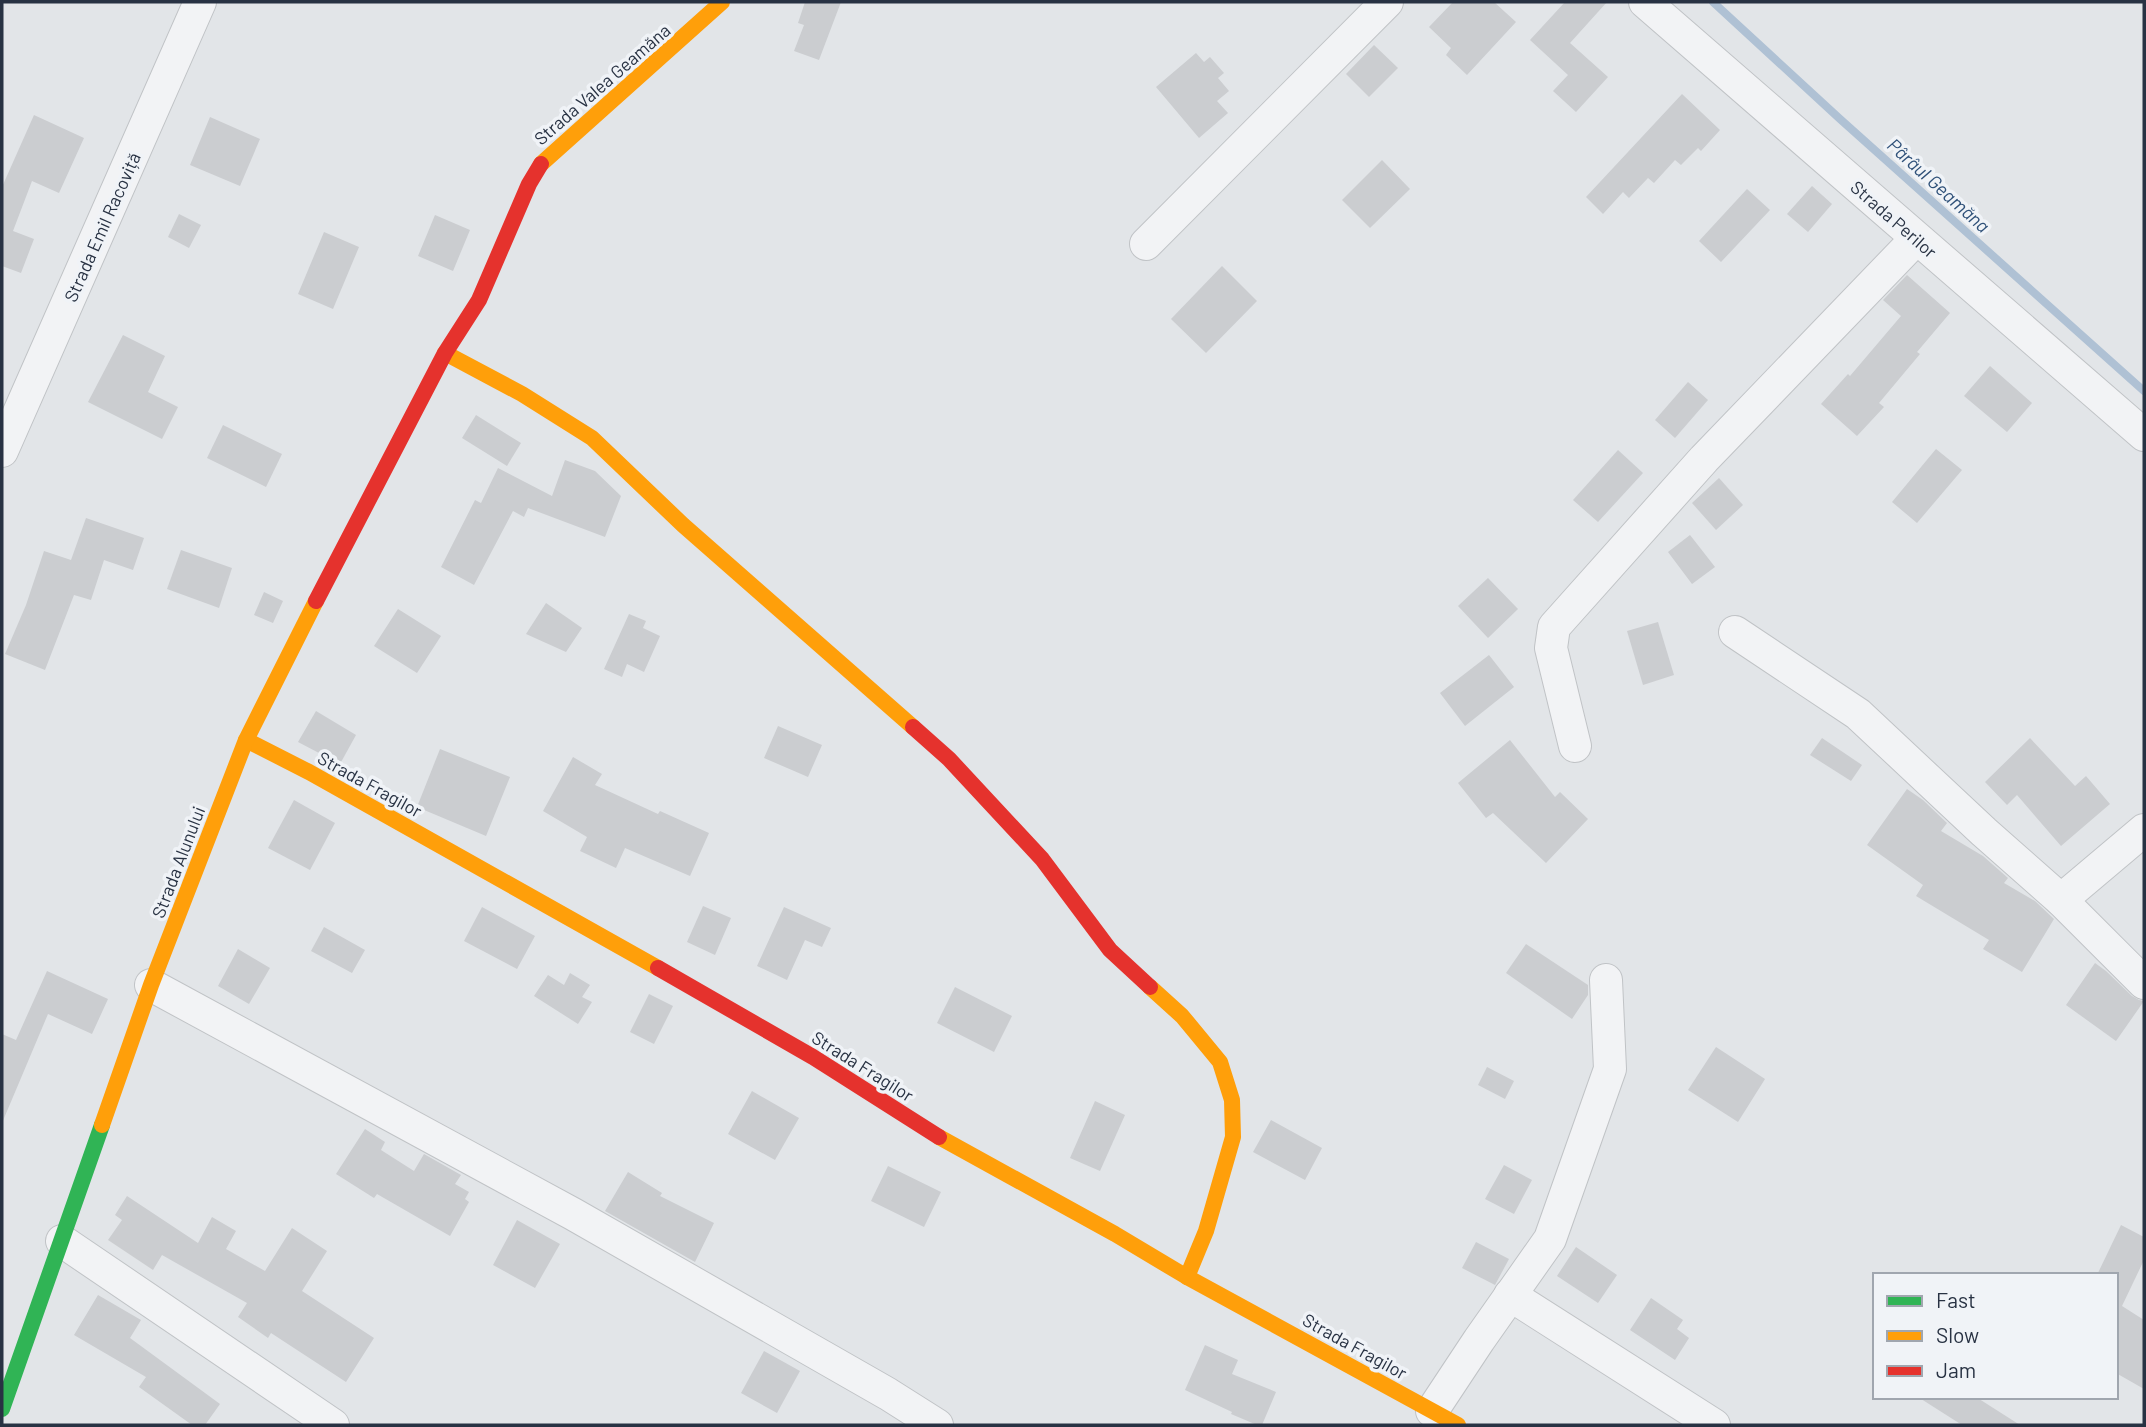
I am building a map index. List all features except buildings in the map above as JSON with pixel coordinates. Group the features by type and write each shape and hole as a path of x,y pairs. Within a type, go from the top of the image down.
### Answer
{"street":[{"name":"Strada Emil Racoviță","path":"2,451 200,2"},
{"name":"Strada Valea Geamăna","path":"445,353 479,300 529,184 544,160 722,2"},
{"path":"1146,244 1387,2"},
{"name":"Strada Perilor","path":"1645,2 2144,435"},
{"path":"1575,746 1550,648 1554,626 1704,459 1916,239"},
{"name":"Strada Alunului","path":"2,1409 151,985 246,740 368,498 445,353"},
{"path":"445,353 522,394 592,438 683,525 949,759 1042,859 1110,950 1182,1016 1220,1062 1232,1100 1233,1137 1206,1231 1188,1277"},
{"path":"1735,632 1858,715 2061,900 2144,983"},
{"name":"Strada Fragilor","path":"246,740 701,991 813,1057 934,1134 1445,1418"},
{"path":"2061,900 2144,830"},
{"path":"1445,1418 1510,1295 1550,1240 1610,1069 1606,980"},
{"path":"151,985 573,1214 888,1394 937,1425"},
{"path":"62,1241 333,1425"},
{"path":"1510,1295 1714,1425"}],"waterway":[{"name":"Pârâul Geamăna","path":"1713,2 2144,391"}],"traffic: fast":[{"path":"2,1409 102,1125"}],"traffic: slow":[{"path":"541,164 722,2"},
{"path":"445,353 522,394 592,438 683,525 913,727"},
{"path":"102,1125 151,985 246,740 316,601"},
{"path":"246,740 309,772 658,968"},
{"path":"1150,987 1182,1016 1220,1062 1232,1100 1233,1137 1206,1231 1187,1277"},
{"path":"939,1137 1458,1425"}],"traffic: jam":[{"path":"316,601 445,353 479,300 529,184 541,164"},
{"path":"913,727 949,759 1042,859 1110,950 1150,987"},
{"path":"658,968 813,1057 939,1137"}]}
